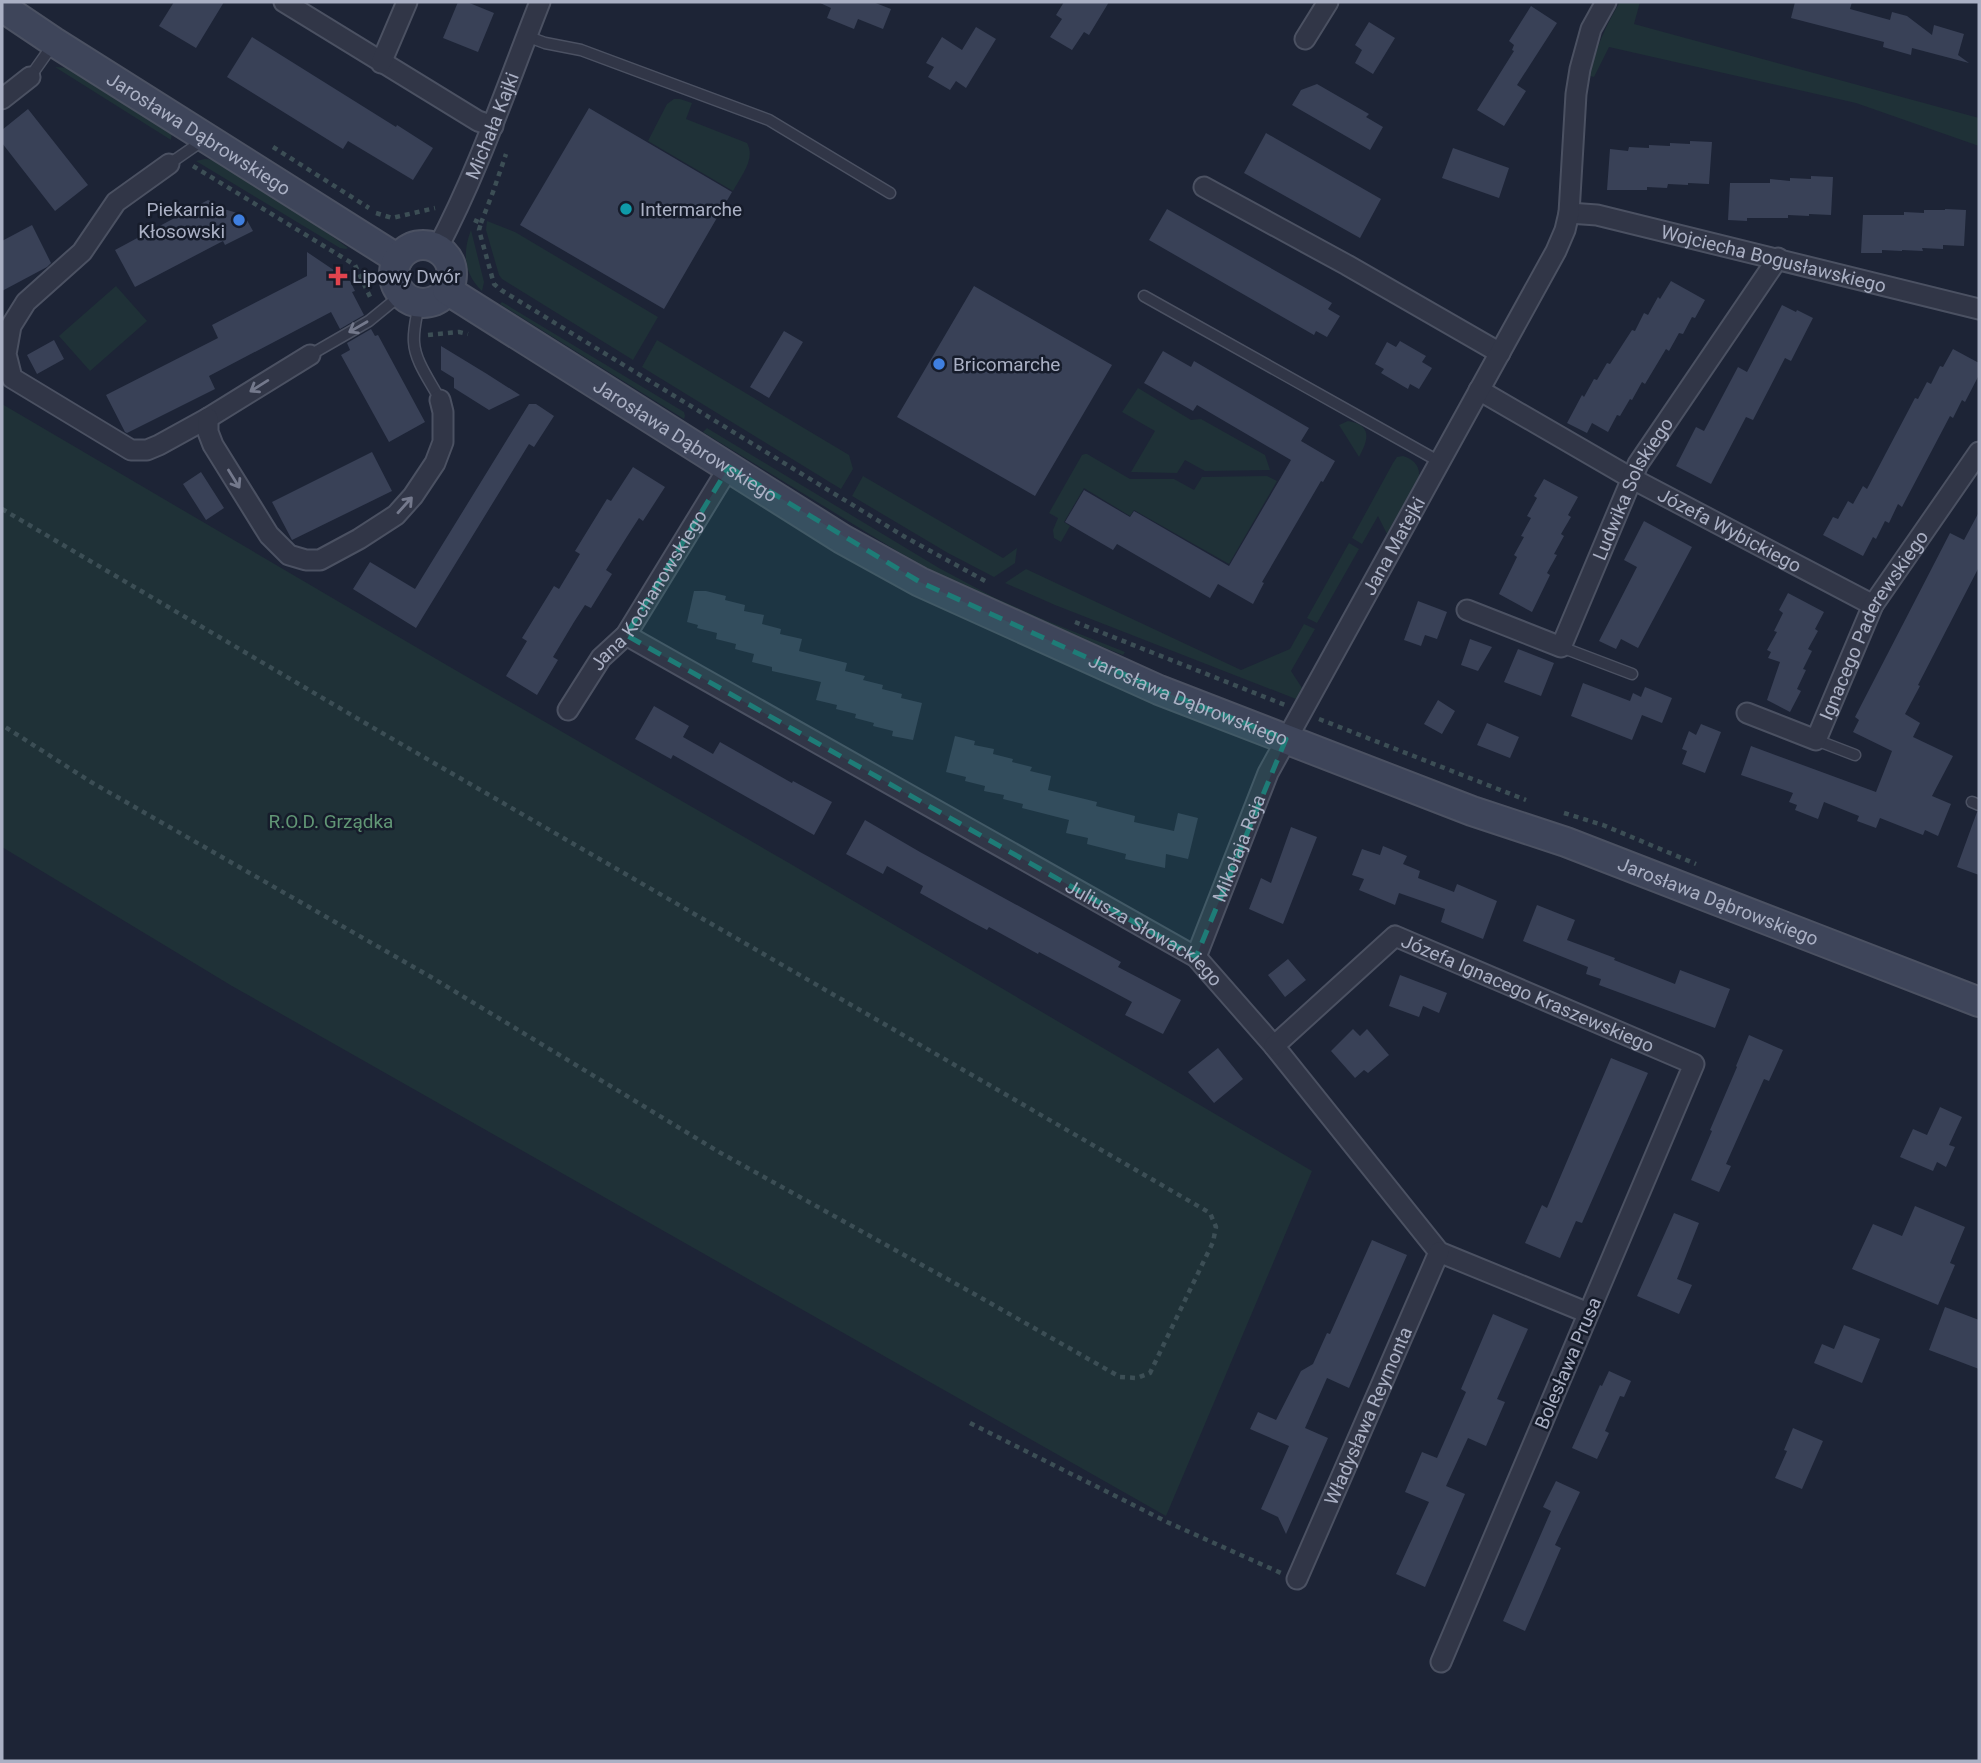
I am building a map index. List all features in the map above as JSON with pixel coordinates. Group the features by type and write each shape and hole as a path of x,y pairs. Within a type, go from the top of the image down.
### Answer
{"street":[{"path":"284,2 478,121 493,126"},
{"path":"381,63 407,2"},
{"name":"Michała Kajki","path":"437,249 457,212 493,126 540,2"},
{"path":"1305,38 1328,2"},
{"name":"Jana Matejki","path":"1286,739 1556,251 1569,213 1580,69 1591,29 1606,2"},
{"name":"Jarosława Dąbrowskiego","path":"2,6 54,42 398,259"},
{"path":"2,100 30,77"},
{"path":"169,164 116,202 82,252 26,302 11,326 6,354 12,378 131,450 147,450 208,418 310,355"},
{"path":"1204,187 1500,353"},
{"name":"Wojciecha Bogusławskiego","path":"1569,213 1597,215 1979,309"},
{"path":"427,245 437,249 446,257 451,267 452,279 447,290 440,298 430,302 410,298 396,286 394,276 398,259 406,250 416,246 427,245"},
{"name":"Ludwika Solskiego","path":"1561,646 1638,464 1778,258"},
{"name":"Jarosława Dąbrowskiego","path":"447,290 842,539 920,582 1123,675 1472,811 1566,842 1979,1002"},
{"name":"Józefa Wybickiego","path":"1479,390 1631,478 1873,605"},
{"path":"208,418 208,432 213,445 269,534 289,555 306,560 320,560 396,515 413,496 435,463 443,442 443,412 440,400"},
{"name":"Ignacego Paderewskiego","path":"1747,713 1816,740 1873,605 1979,452"},
{"name":"Jana Kochanowskiego","path":"568,710 601,658 625,635 729,467"},
{"path":"1467,610 1561,646"},
{"name":"Juliusza Słowackiego","path":"625,635 1196,957 1274,1045 1439,1252 1588,1313"},
{"name":"Mikołaja Reja","path":"1196,957 1268,773 1286,739"},
{"name":"Józefa Ignacego Kraszewskiego","path":"1274,1045 1395,936 1695,1064"},
{"name":"Bolesława Prusa","path":"1441,1662 1695,1064"},
{"name":"Władysława Reymonta","path":"1297,1579 1439,1252"}],"lane":[{"path":"526,36 581,50 769,120 890,193"},
{"path":"30,77 54,42"},
{"path":"169,164 195,146 202,136"},
{"path":"1144,296 1440,462"},
{"path":"310,355 410,298 414,346 440,400"},
{"path":"1561,646 1632,674"},
{"path":"1816,740 1855,755"}],"path":[{"path":"190,164 355,265 374,304"},
{"path":"378,214 392,218 443,206"},
{"path":"474,220 481,223 479,230 494,284 501,290 905,537 996,587"},
{"path":"424,334 459,332 470,335 474,328"},
{"path":"2,509 365,723 1210,1213 1216,1227 1213,1242 1150,1373 1137,1378 1120,1377 719,1152 431,977 90,782 2,725"},
{"path":"1063,617 1530,802"},
{"path":"1555,810 1603,825 1690,860 1701,867"},
{"path":"970,1423 1167,1521 1297,1579"}],"highlighted area":[{"path":"729,467 920,582 1159,690 1286,739 1196,957 626,635"}],"green space":[{"path":"1620,2 1640,2 1634,24 1979,118 1979,146 1856,103 1609,47 1594,77 1590,76 1602,38"},
{"path":"55,67 70,68 168,127 172,133 171,140"},
{"path":"674,99 692,103 686,119 747,143 749,161 733,191 648,141 667,104"},
{"path":"216,160 292,207 348,248 340,248 196,161"},
{"path":"487,221 515,232 658,317 633,360 502,279 486,230"},
{"path":"471,230 484,282 482,291 471,278 466,263 466,247"},
{"path":"116,286 147,321 90,371 59,336"},
{"path":"502,302 684,412 684,419 500,304"},
{"path":"657,340 849,455 853,469 841,489 642,367"},
{"path":"1138,388 1191,420 1201,419 1265,455 1270,470 1205,471 1185,460 1177,473 1131,472 1155,431 1122,412"},
{"name":"R.O.D. Grządka","path":"2,404 1312,1171 1166,1516 232,986 2,847"},
{"path":"1348,421 1365,429 1365,444 1359,457 1339,425"},
{"path":"707,428 939,568 993,597 1125,652 1123,655 1045,624 936,573 703,432"},
{"path":"1087,454 1130,479 1174,479 1194,490 1202,477 1267,476 1277,481 1229,564 1134,510 1130,516 1084,488 1064,522 1070,526 1061,542 1054,538 1053,530 1058,518 1049,513 1082,455"},
{"path":"1403,456 1415,463 1419,477 1387,534 1378,516 1362,544 1352,538 1393,463 1397,457"},
{"path":"863,476 1003,558 1017,548 1015,563 994,577 948,553 852,496"},
{"path":"1349,543 1359,549 1317,623 1307,618"},
{"path":"1026,569 1241,670 1290,649 1304,624 1315,629 1291,671 1302,688 1296,699 1005,583"}],"building":[{"path":"174,2 224,2 196,48 159,26"},
{"path":"458,2 467,2 494,13 478,52 443,38"},
{"path":"818,2 873,2 891,9 883,29 858,19 854,29 827,18 831,8"},
{"path":"1064,2 1109,2 1089,35 1084,32 1072,50 1050,37 1062,19 1056,15"},
{"path":"1795,2 1852,2 1850,9 1890,20 1892,12 1907,16 1932,35 1934,25 1964,34 1958,55 1969,63 1912,48 1911,55 1883,47 1884,42 1791,18"},
{"path":"1531,6 1557,23 1517,85 1526,91 1504,126 1477,110 1514,51 1514,45 1509,41"},
{"path":"1369,22 1395,38 1373,74 1355,63 1362,50 1355,45"},
{"path":"976,27 996,39 966,88 956,81 950,90 928,77 934,67 926,63 942,37 962,50"},
{"path":"252,37 433,148 413,180 348,141 343,149 227,77"},
{"path":"1317,84 1369,114 1366,117 1383,127 1370,150 1292,105 1301,90"},
{"name":"Intermarche","path":"589,108 732,192 664,309 520,225"},
{"path":"28,109 88,185 55,211 2,143 2,130"},
{"path":"1266,133 1381,199 1360,238 1244,173"},
{"path":"1690,141 1712,142 1709,184 1668,184 1667,188 1647,187 1647,190 1607,190 1610,149 1628,151 1629,147 1670,146 1670,143 1690,144"},
{"path":"1453,148 1509,168 1499,198 1442,178"},
{"path":"1811,176 1833,177 1831,215 1728,220 1730,183 1770,183 1770,179 1790,181 1790,178 1811,179"},
{"path":"208,200 217,207 244,215 253,231 225,245 223,241 135,287 115,250"},
{"path":"1167,209 1332,303 1328,309 1340,316 1327,337 1316,331 1314,335 1149,240"},
{"path":"1924,210 1966,210 1964,246 1943,245 1943,249 1922,248 1923,251 1882,250 1882,253 1861,253 1863,215 1904,215 1904,212 1924,213"},
{"path":"32,225 51,263 2,291 2,241"},
{"path":"307,252 350,281 355,291 352,292 364,315 340,329 331,312 209,376 215,389 125,432 106,395 218,338 212,325 307,276"},
{"path":"1671,281 1705,300 1695,318 1692,317 1683,334 1679,333 1669,351 1666,349 1645,384 1642,382 1620,416 1617,415 1608,432 1592,423 1587,433 1567,423 1582,395 1584,397 1607,363 1610,364 1632,330 1635,331 1644,313 1648,315"},
{"path":"974,286 1112,365 1035,496 897,417"},
{"path":"1782,305 1813,318 1791,361 1785,358 1753,420 1746,417 1711,484 1676,466 1696,427 1704,431 1738,367 1747,372"},
{"path":"371,329 375,336 378,335 425,422 389,442 341,355 350,350 347,343"},
{"path":"784,331 803,342 769,398 750,387"},
{"path":"54,340 64,359 37,374 27,355"},
{"path":"1400,341 1426,356 1422,362 1432,368 1419,389 1410,384 1408,389 1381,373 1384,369 1375,364 1387,342 1396,347"},
{"path":"441,346 520,395 489,410 454,388 454,378 441,370"},
{"path":"1953,349 1979,363 1979,375 1965,402 1962,400 1953,418 1950,416 1902,507 1898,504 1889,523 1885,521 1863,556 1823,535 1833,517 1838,519 1848,501 1853,504 1863,486 1867,489 1915,398 1918,399 1927,382 1931,384"},
{"path":"1163,351 1191,367 1194,361 1309,428 1301,441 1335,461 1262,582 1264,583 1253,604 1218,584 1210,598 1117,544 1113,550 1065,522 1084,490 1130,517 1134,511 1229,566 1291,460 1197,405 1193,411 1144,383"},
{"path":"529,404 536,404 554,416 534,447 529,444 416,628 353,589 370,562 415,589"},
{"path":"372,452 392,491 292,540 272,502"},
{"path":"633,467 665,487 643,521 639,518 606,570 612,574 591,608 585,605 574,622 553,657 558,660 537,695 506,676 527,641 522,638 554,586 559,589 580,554 575,551 607,499 611,501"},
{"path":"201,472 224,508 206,520 183,484"},
{"path":"1544,479 1578,497 1561,534 1564,536 1554,554 1557,555 1547,573 1550,575 1532,612 1499,594 1517,557 1514,555 1531,518 1527,516"},
{"path":"1979,512 1979,567 1905,714 1920,723 1913,737 1953,756 1932,796 1951,804 1938,836 1925,830 1923,835 1880,818 1876,828 1857,821 1859,816 1824,802 1818,819 1795,810 1797,805 1789,802 1793,793 1741,775 1751,746 1876,792 1892,751 1853,732 1859,720 1855,717 1950,533 1964,540"},
{"path":"1644,521 1692,547 1638,648 1621,639 1616,649 1599,641 1637,567 1624,560"},
{"path":"694,591 726,596 725,600 745,605 744,611 764,615 762,624 781,629 780,634 802,639 799,651 847,663 845,671 865,676 863,680 902,694 901,698 922,703 913,740 892,736 893,731 855,718 856,714 836,709 837,705 816,700 821,682 772,671 772,667 752,662 754,654 735,649 736,644 716,639 717,633 697,628 698,625 687,622"},
{"path":"1788,593 1824,612 1808,649 1812,651 1797,689 1801,691 1790,712 1767,700 1780,662 1768,658 1771,652 1767,650 1777,632 1774,631 1783,613 1779,610"},
{"path":"1418,601 1447,612 1437,639 1425,635 1421,646 1404,640"},
{"path":"1470,639 1492,647 1478,671 1461,665"},
{"path":"1518,649 1554,663 1541,696 1504,682"},
{"path":"1583,683 1630,701 1633,693 1641,697 1645,687 1672,698 1662,723 1642,715 1632,740 1571,716"},
{"path":"1438,700 1455,711 1442,734 1424,724"},
{"path":"654,706 689,726 683,737 713,754 720,742 792,783 793,781 832,802 814,835 673,755 671,759 635,739"},
{"path":"1487,723 1519,737 1510,758 1477,745"},
{"path":"1701,724 1721,732 1705,773 1682,764 1687,751 1682,749 1689,731 1696,735"},
{"path":"955,736 975,741 974,745 994,749 993,754 1032,767 1030,771 1051,776 1048,790 1097,802 1096,806 1135,816 1134,822 1174,831 1178,813 1198,818 1188,859 1166,854 1165,868 1125,859 1126,854 1087,844 1088,838 1066,833 1069,820 1022,808 1023,804 1003,799 1004,795 984,791 985,786 965,781 966,777 946,772"},
{"path":"1979,812 1979,875 1957,867"},
{"path":"865,820 1121,962 1118,967 1181,1000 1163,1034 1125,1015 1132,1002 989,927 987,930 970,921 920,893 923,886 887,866 883,874 846,854"},
{"path":"1291,827 1317,837 1283,924 1249,909 1261,878 1271,883"},
{"path":"1383,846 1407,856 1403,864 1420,871 1418,878 1454,892 1457,884 1497,901 1483,939 1441,922 1445,909 1399,893 1395,905 1359,890 1364,879 1352,875 1362,849 1380,855"},
{"path":"1537,905 1575,920 1567,940 1675,984 1680,970 1730,989 1715,1028 1599,985 1601,979 1586,974 1588,967 1523,941"},
{"path":"1288,959 1306,980 1285,997 1268,975"},
{"path":"1400,975 1447,993 1439,1013 1423,1006 1419,1017 1389,1006"},
{"path":"1353,1029 1360,1036 1367,1029 1389,1055 1368,1073 1364,1070 1355,1078 1331,1051"},
{"path":"1749,1035 1783,1050 1769,1081 1764,1079 1726,1164 1731,1166 1719,1192 1691,1180"},
{"path":"1218,1048 1243,1079 1214,1103 1188,1072"},
{"path":"1611,1058 1648,1073 1582,1223 1576,1221 1560,1258 1525,1243 1542,1205 1547,1208"},
{"path":"1940,1107 1962,1117 1949,1145 1955,1147 1946,1167 1937,1162 1933,1171 1900,1157 1913,1129 1927,1135"},
{"path":"1915,1206 1965,1227 1950,1263 1955,1265 1938,1305 1852,1269 1873,1224 1902,1236"},
{"path":"1674,1213 1699,1223 1677,1279 1692,1285 1679,1314 1637,1296"},
{"path":"1372,1240 1407,1255 1349,1388 1327,1378 1305,1428 1328,1438 1286,1534 1278,1517 1261,1509 1289,1446 1250,1429 1258,1412 1276,1420 1301,1371 1313,1364 1327,1333 1330,1334"},
{"path":"1945,1307 1979,1320 1979,1369 1929,1350"},
{"path":"1493,1314 1528,1329 1497,1399 1505,1402 1486,1446 1468,1438 1446,1486 1465,1494 1425,1587 1396,1574 1429,1502 1405,1492 1422,1452 1437,1458 1466,1392 1461,1389"},
{"path":"1844,1325 1880,1339 1862,1383 1814,1363 1822,1344 1834,1349"},
{"path":"1609,1371 1631,1381 1624,1397 1620,1396 1605,1431 1609,1433 1597,1459 1572,1448"},
{"path":"1793,1428 1823,1441 1802,1489 1775,1478 1787,1451 1784,1450"},
{"path":"1556,1481 1580,1492 1555,1545 1561,1548 1525,1631 1503,1621 1551,1511 1543,1507"}],"place":[{"name":"Intermarche","path":"626,209"},
{"name":"Piekarnia Kłosowski","path":"239,220"},
{"name":"Lipowy Dwór","path":"338,276"},
{"name":"Bricomarche","path":"939,364"}]}
